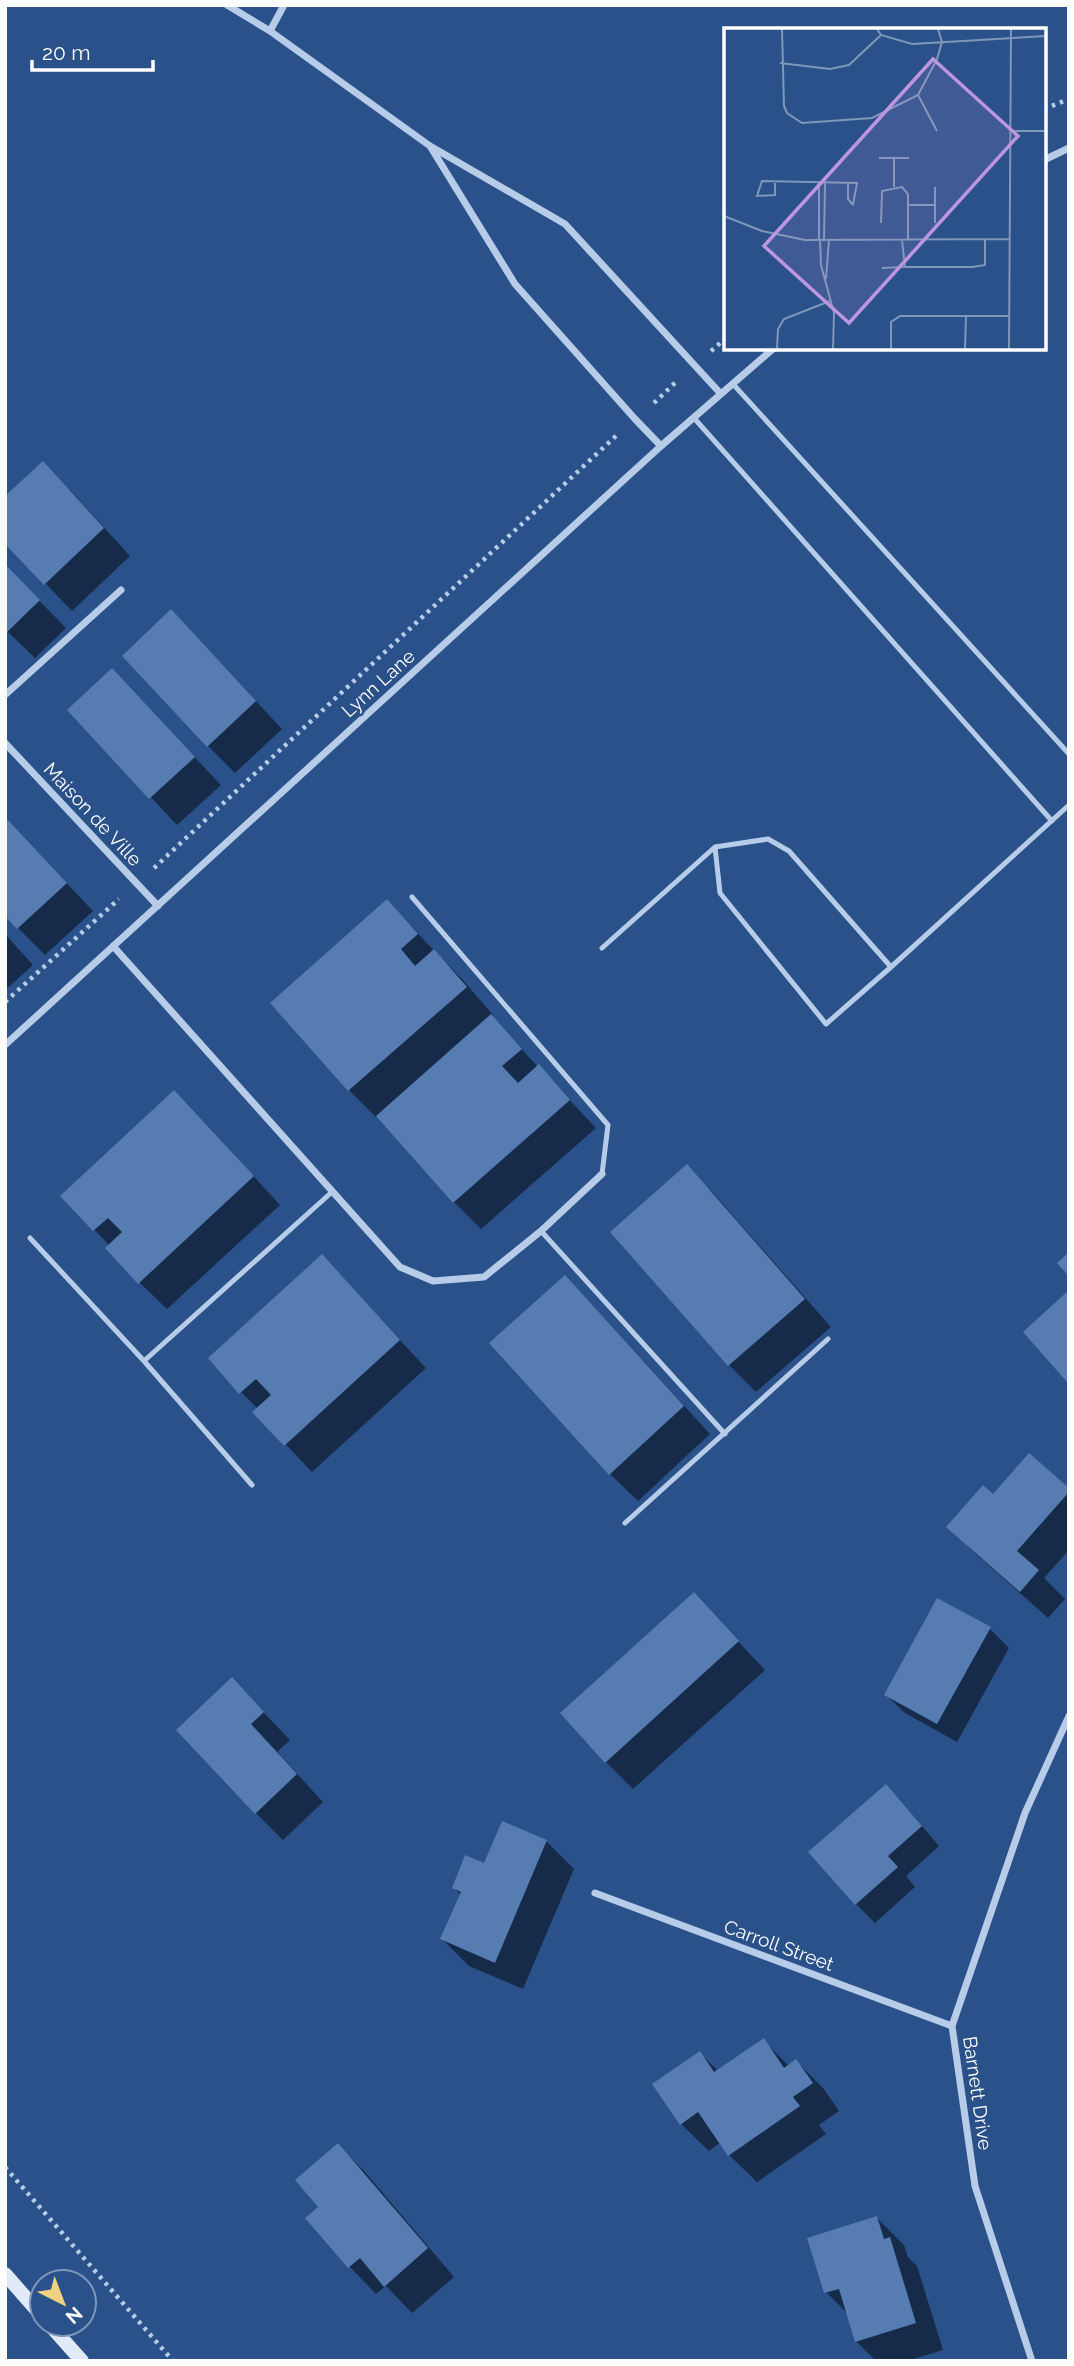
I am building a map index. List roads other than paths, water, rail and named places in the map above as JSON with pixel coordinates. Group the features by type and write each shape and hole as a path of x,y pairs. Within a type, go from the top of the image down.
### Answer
{"street":[{"path":"227,5 270,31 430,146 565,224 721,394"},
{"path":"270,31 284,5"},
{"path":"430,146 515,284 661,446"},
{"path":"1046,159 1069,148"},
{"name":"Lynn Lane","path":"5,1045 661,446 772,350"},
{"path":"5,695 121,590"},
{"name":"Maison de Ville","path":"5,744 158,906"},
{"path":"113,946 400,1267 433,1281 484,1277 541,1231 602,1174"},
{"name":"Barnett Drive","path":"1032,2361 975,2186 952,2026 1026,1813 1069,1716"},
{"name":"Carroll Street","path":"596,1893 952,2026"},
{"path":"5,2274 28,2300"},
{"path":"60,2338 75,2358"}],"lane":[{"path":"733,384 1069,754"},
{"path":"694,418 1052,821"},
{"path":"715,847 720,893 825,1024 1069,805"},
{"path":"602,948 715,847 768,839 789,851 891,967"},
{"path":"412,897 608,1125 602,1174"},
{"path":"144,1361 333,1191"},
{"path":"541,1231 725,1434"},
{"path":"30,1238 144,1361 252,1485"},
{"path":"625,1523 828,1339"}]}
